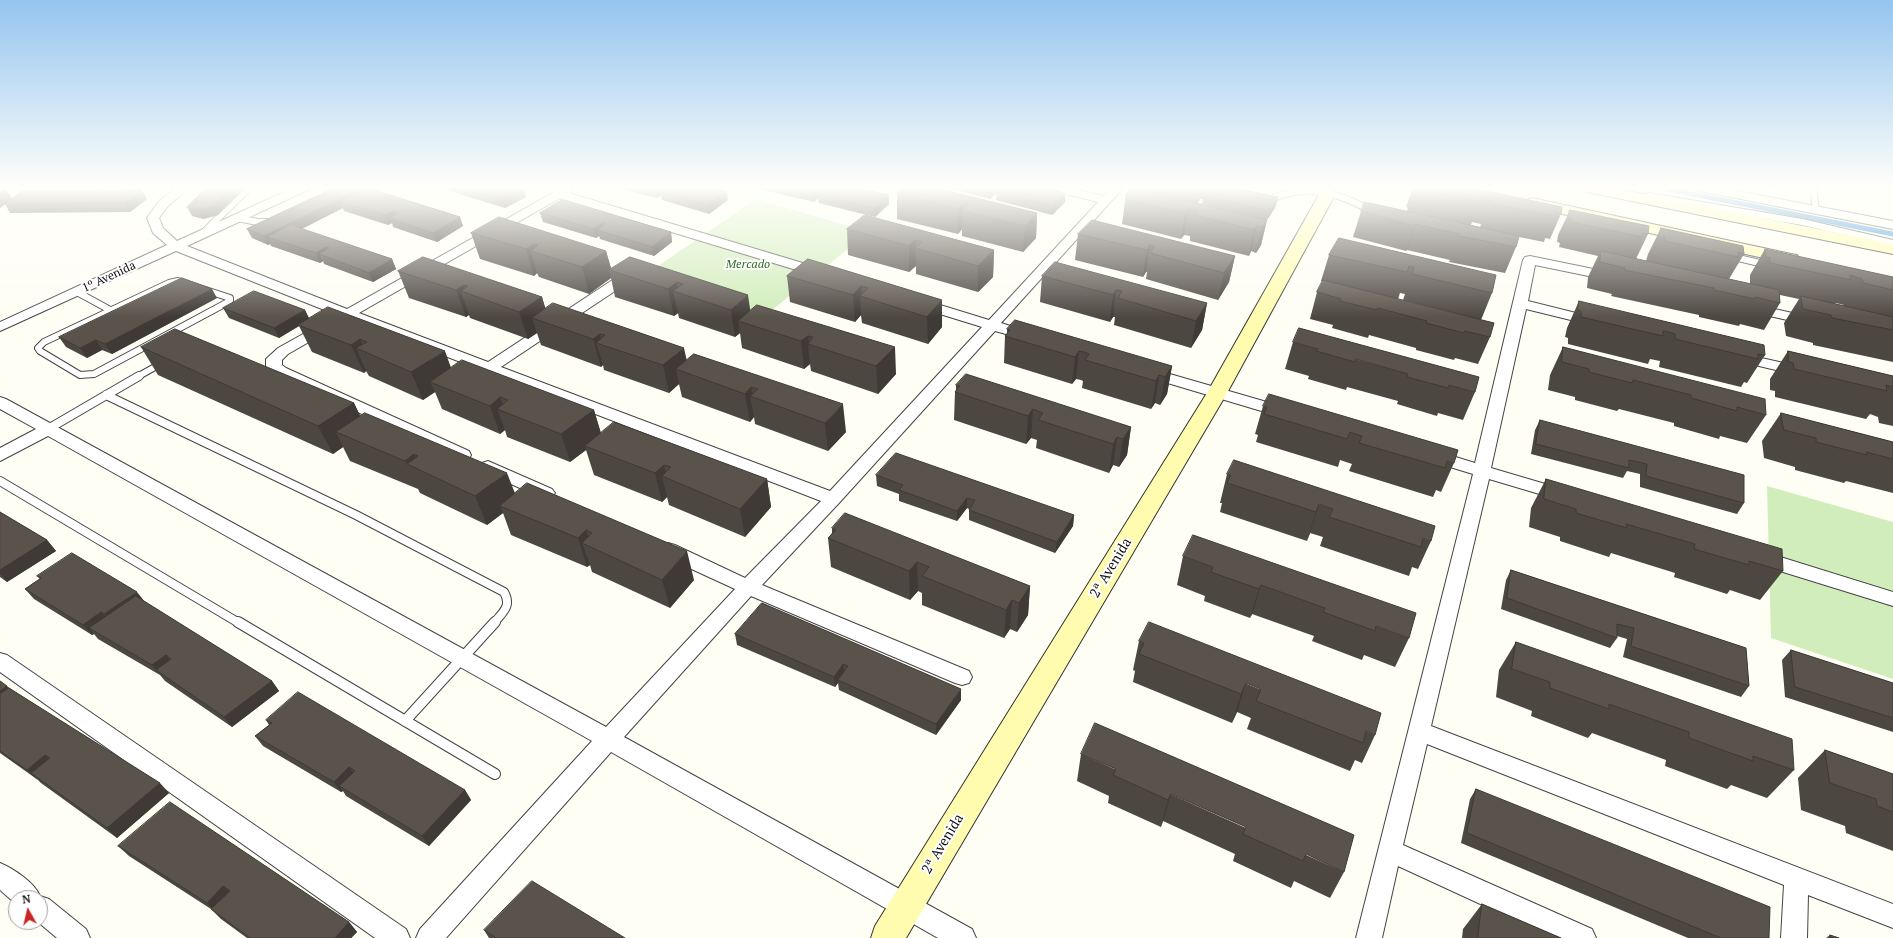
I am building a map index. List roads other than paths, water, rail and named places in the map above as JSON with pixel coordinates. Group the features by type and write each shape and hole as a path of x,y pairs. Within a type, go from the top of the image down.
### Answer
{"street":[{"path":"158,231 176,246 348,314 833,499"},
{"name":"1º Avenida","path":"0,327 207,231"},
{"path":"494,231 284,351 274,359 274,367 562,501"},
{"path":"680,231 834,277"},
{"path":"429,938 608,739 748,587 833,499 1078,231"},
{"name":"2ª Avenida","path":"887,938 1217,393 1308,231"},
{"path":"1661,231 1809,263"},
{"path":"1800,231 1893,250"},
{"path":"1369,938 1482,470 1530,260 1629,280"},
{"path":"489,368 622,280"},
{"path":"909,300 1044,341"},
{"path":"1521,304 1606,325"},
{"path":"1738,305 1823,324"},
{"path":"1722,353 1816,375"},
{"path":"1134,368 1300,417"},
{"path":"0,402 608,739 963,938"},
{"path":"0,455 48,429"},
{"path":"1421,453 1482,470 1581,501"},
{"path":"655,544 748,587 962,677"},
{"path":"1748,553 1893,599"},
{"path":"0,662 397,938"},
{"path":"1418,731 1893,916"},
{"path":"1390,850 1583,938"},
{"path":"0,875 18,890"},
{"path":"1794,938 1796,878"},
{"path":"48,914 77,938"}],"lane":[{"path":"1645,231 1694,246"},
{"path":"1847,231 1893,243"},
{"path":"1724,255 1777,267"},
{"path":"178,281 230,298 230,301 94,374 80,375 40,351 38,348 44,342 110,310 169,283 178,281"},
{"path":"77,292 110,310"},
{"path":"48,429 172,357"},
{"path":"106,395 260,469 504,592 508,599 507,608 464,659 405,721"},
{"path":"0,481 495,774"}],"waterway":[{"path":"1877,231 1893,234"}],"park label":[{"name":"Mercado","path":"748,265"}]}
